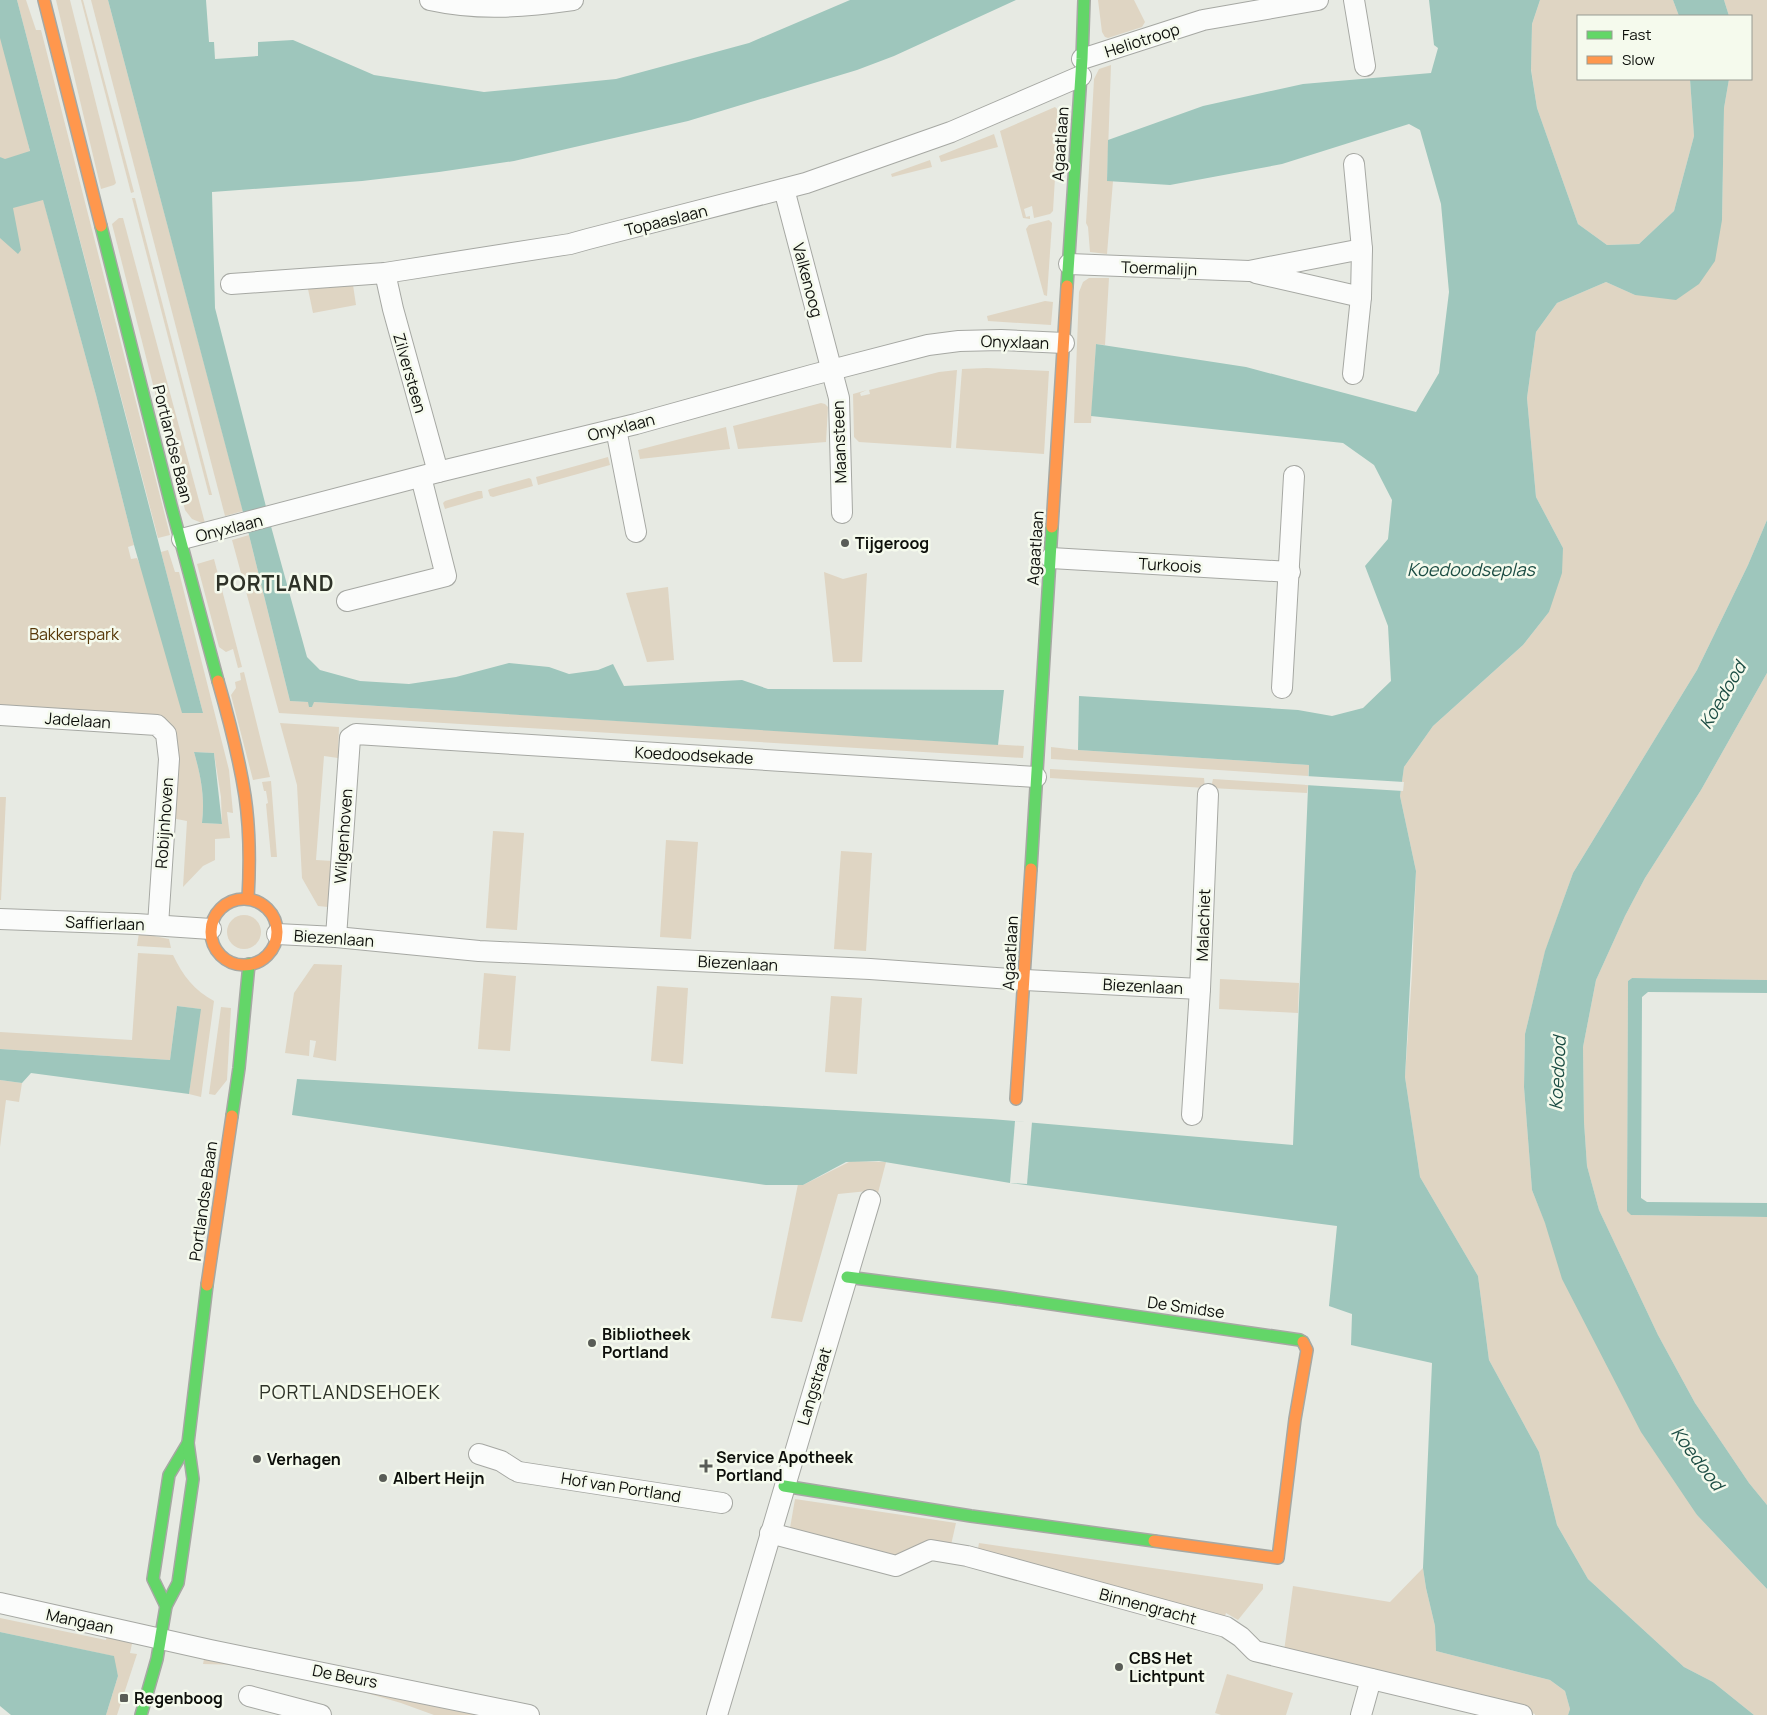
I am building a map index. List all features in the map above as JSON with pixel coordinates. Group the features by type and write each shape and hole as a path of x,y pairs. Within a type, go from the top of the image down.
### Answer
{"street":[{"name":"Portlandse Baan","path":"44,0 169,496 182,539 188,570 233,738 245,796 250,850 248,899"},
{"path":"430,0 478,8 496,8 573,0"},
{"name":"Agaatlaan","path":"1016,1099 1025,980 1084,0"},
{"name":"Heliotroop","path":"1203,20 1235,0"},
{"name":"Heliotroop","path":"1081,67 1104,53 1203,20 1318,0"},
{"path":"1354,0 1365,66"},
{"name":"Topaaslaan","path":"231,284 385,273 570,244 784,189 841,172 951,132 1081,67"},
{"path":"1353,374 1361,297 1362,249 1354,164"},
{"name":"Valkenoog","path":"784,189 832,370"},
{"name":"Toermalijn","path":"1249,271 1362,249"},
{"name":"Toermalijn","path":"1069,264 1249,271 1361,297"},
{"name":"Zilversteen","path":"347,601 446,576 429,475 385,273"},
{"name":"Onyxlaan","path":"182,539 616,429 920,347 959,341 1001,340 1064,344"},
{"name":"Maansteen","path":"832,370 838,398 842,513"},
{"path":"616,429 636,532"},
{"path":"1282,688 1294,476"},
{"name":"Turkoois","path":"1051,558 1290,572"},
{"name":"Jadelaan","path":"0,715 157,725"},
{"name":"Robijnhoven","path":"157,725 166,734 169,759 158,925"},
{"name":"Koedoodsekade","path":"352,735 495,742 1036,777"},
{"name":"Wilgenhoven","path":"336,937 347,770 350,738 352,735"},
{"name":"Malachiet","path":"1192,1115 1200,989 1208,794"},
{"path":"248,899 256,901 269,911 274,918 276,934 271,950 265,957 249,964 240,964 224,959 214,946 211,929 214,916 223,906 235,900 248,899"},
{"name":"Saffierlaan","path":"0,919 211,929"},
{"name":"Biezenlaan","path":"276,934 336,937 479,951 870,969 1025,980 1200,989"},
{"name":"Portlandse Baan","path":"140,1715 156,1659 166,1606 178,1583 194,1479 188,1443 205,1300 239,1068 249,964"},
{"name":"Langstraat","path":"717,1715 870,1200"},
{"name":"De Smidse","path":"784,1486 971,1516 1278,1558 1295,1419 1307,1350 1304,1343 1300,1340 847,1278"},
{"name":"Portlandse Baan","path":"166,1606 153,1579 168,1475 188,1443"},
{"name":"Hof van Portland","path":"479,1454 500,1461 517,1471 722,1503"},
{"name":"Binnengracht","path":"770,1533 896,1566 931,1550 966,1556 1226,1627 1241,1637 1255,1651 1522,1715"},
{"name":"Mangaan","path":"0,1604 160,1638"},
{"name":"De Beurs","path":"160,1638 529,1715"},
{"path":"1361,1715 1371,1679"},
{"path":"249,1696 321,1715"}],"green space":[{"path":"17,0 26,0 36,30 41,30 170,535 158,538"},
{"path":"56,0 70,0 116,183 101,189"},
{"path":"81,0 83,0 134,192 131,193"},
{"path":"91,0 108,0 243,511 225,516"},
{"path":"1098,0 1134,0 1145,22 1142,27 1108,38 1105,37 1102,32"},
{"path":"1540,0 1673,0 1679,15 1577,15 1577,80 1690,80 1694,136 1674,211 1639,244 1607,245 1578,224 1537,108 1531,69 1532,24"},
{"path":"1724,0 1767,0 1767,520 1748,565 1697,670 1573,873 1545,952 1525,1034 1524,1087 1532,1190 1545,1222 1697,1515 1767,1589 1767,1715 1754,1715 1713,1682 1684,1667 1588,1579 1557,1525 1539,1452 1489,1360 1478,1276 1420,1177 1405,1077 1416,871 1400,796 1404,767 1433,726 1523,645 1549,612 1563,548 1536,497 1527,398 1536,332 1557,303 1606,282 1635,295 1722,220 1724,108 1729,80 1752,80 1752,15 1729,15"},
{"path":"0,17 30,152 5,160 0,157"},
{"path":"1111,65 1107,180 1113,181 1107,254 1090,252 1086,223 1094,79 1099,69"},
{"path":"1055,107 1059,111 1053,211 1050,214 1034,218 1032,206 1024,209 1026,217 1030,216 1030,219 1023,218 1000,131"},
{"path":"994,134 998,147 941,162 939,156"},
{"path":"930,160 932,167 892,177 891,174"},
{"path":"132,198 135,198 212,495 209,495"},
{"name":"Bakkerspark","path":"43,199 134,545 128,547 131,559 137,558 203,713 161,552 168,550 175,572 179,572 229,770 233,813 227,812 230,838 215,839 215,860 203,866 183,887 187,821 171,818 176,735 161,719 0,706 0,232 13,207","holes":["194,752 214,753 221,797 222,824 202,823 202,787"]},
{"path":"119,218 123,218 205,523 192,519 185,510 112,224"},
{"path":"1049,220 1052,223 1047,296 1044,295 1026,229 1029,225"},
{"path":"1089,278 1109,278 1105,345 1096,344 1091,423 1074,423 1079,292 1083,282"},
{"path":"353,285 356,305 313,313 308,289"},
{"path":"1045,301 1053,302 1051,325 988,321 987,316"},
{"path":"987,368 1049,371 1044,454 956,448 962,369"},
{"path":"957,370 951,448 859,442 854,437 853,394 867,390 860,393 861,396 870,394 869,390 939,372"},
{"path":"821,403 828,407 826,442 738,449 733,426"},
{"path":"726,427 730,449 640,459 638,450"},
{"path":"608,457 610,465 538,485 536,477"},
{"path":"529,478 533,486 493,497 490,496 488,490 490,489"},
{"path":"482,491 483,498 445,509 443,503 445,501"},
{"path":"249,535 290,701 309,702 312,707 313,702 1024,746 1023,758 279,713 232,540"},
{"path":"214,559 242,667 238,668 233,649 226,652 219,647 197,564"},
{"path":"824,572 843,579 867,573 862,662 833,662"},
{"path":"668,587 674,660 647,662 626,593"},
{"path":"244,672 270,777 253,780 231,695 236,688 235,682 241,680 240,673"},
{"path":"1767,673 1767,980 1632,978 1628,981 1627,1207 1631,1215 1767,1217 1767,1505 1749,1483 1695,1403 1658,1335 1599,1210 1587,1166 1584,1122 1583,1047 1596,980 1625,916 1645,878 1701,790"},
{"path":"280,723 339,727 338,758 324,756 316,860 333,861 328,907 318,906 302,878 297,785"},
{"path":"1051,747 1309,765 1308,776 1051,759"},
{"path":"1050,769 1204,778 1205,788 1050,778"},
{"path":"1213,779 1308,785 1307,793 1211,788"},
{"path":"271,781 277,857 271,857 266,804 268,803 262,782"},
{"path":"0,797 6,797 1,900 0,900"},
{"path":"493,831 524,833 517,930 486,928"},
{"path":"666,840 698,842 691,939 660,937"},
{"path":"841,851 872,853 866,951 834,949"},
{"path":"244,915 251,916 256,920 260,925 260,939 256,944 251,948 244,949 237,948 232,944 228,939 227,932 228,925 232,920 237,916"},
{"path":"139,933 169,939 171,948 137,946"},
{"path":"138,953 173,955 190,982 214,1001 201,1097 189,1094 200,1009 177,1006 170,1060 0,1049 0,1032 132,1040"},
{"path":"314,964 342,965 336,1061 313,1057 316,1041 310,1040 309,1056 285,1053 294,993"},
{"path":"484,973 516,976 510,1051 478,1049"},
{"path":"1220,979 1299,983 1298,1013 1219,1009"},
{"path":"657,986 688,988 683,1064 651,1061"},
{"path":"831,996 862,998 857,1074 825,1072"},
{"path":"221,1007 231,1008 227,1080 215,1095 209,1094"},
{"path":"0,1080 22,1083 19,1102 6,1100 0,1147"},
{"path":"851,1161 886,1162 878,1193 868,1191 838,1194 802,1322 771,1318 798,1184 803,1185"},
{"path":"795,1499 956,1523 951,1545 897,1562 789,1534"},
{"path":"979,1543 1263,1584 1263,1589 1238,1620 1226,1613 1224,1619 977,1554"},
{"path":"1423,1568 1435,1626 1436,1651 1550,1680 1565,1691 1570,1709 1568,1715 1535,1715 1284,1651 1293,1586 1390,1602"},
{"path":"0,1618 106,1640 107,1633 133,1639 130,1653 137,1654 117,1715 106,1715 118,1676 113,1656 0,1632"},
{"path":"205,1654 475,1711 474,1715 434,1715 401,1703 339,1685 241,1665 203,1664"},
{"path":"1227,1674 1293,1693 1286,1715 1221,1715 1215,1713"}],"water":[{"path":"0,0 17,0 203,713 182,713 134,545 96,395 43,200 13,208 21,250 18,254 0,238 0,157 5,159 30,151 0,38"},
{"path":"108,0 206,0 209,42 214,42 215,59 258,56 258,42 293,40 374,75 484,92 616,79 749,43 850,0 1016,0 894,56 857,70 688,121 514,161 362,181 212,192 215,308 307,657 320,670 360,681 409,684 456,677 509,663 549,667 569,674 598,670 613,664 624,686 742,680 768,689 1004,690 998,745 314,702 312,707 309,707 308,702 290,701 249,535"},
{"name":"Koedoodseplas","path":"1429,0 1540,0 1532,24 1531,70 1537,108 1578,224 1607,245 1639,244 1674,211 1694,136 1690,80 1729,80 1724,108 1722,220 1715,261 1699,284 1676,300 1635,295 1606,282 1557,303 1536,332 1527,398 1536,497 1563,548 1562,573 1549,612 1523,645 1433,726 1404,767 1400,796 1416,871 1405,1077 1420,1177 1478,1276 1489,1360 1539,1452 1557,1525 1588,1579 1684,1667 1713,1682 1754,1715 1568,1715 1570,1709 1565,1691 1550,1680 1436,1651 1435,1626 1423,1568 1432,1363 1351,1345 1352,1314 1329,1306 1337,1226 1010,1183 879,1161 846,1162 803,1185 766,1185 292,1115 297,1079 991,1119 1293,1145 1309,765 1078,750 1079,696 1298,710 1332,716 1363,708 1391,681 1388,626 1365,566 1388,539 1392,500 1374,465 1343,443 1091,416 1096,344 1246,367 1416,412 1439,373 1449,292 1441,204 1420,130 1409,124 1282,164 1170,185 1107,181 1108,140 1203,106 1303,84 1431,73 1438,48 1434,45"},
{"path":"1673,0 1724,0 1729,15 1679,15"},
{"name":"Koedood","path":"1767,520 1767,673 1701,790 1645,878 1625,916 1596,980 1583,1047 1584,1122 1587,1166 1599,1210 1658,1335 1695,1403 1749,1483 1767,1505 1767,1589 1697,1515 1641,1432 1562,1279 1545,1223 1532,1190 1524,1087 1525,1034 1545,951 1573,873 1697,670 1748,565"},
{"path":"194,752 214,753 222,824 202,823 202,787"},
{"path":"1632,978 1767,980 1767,993 1648,992 1642,997 1641,1198 1647,1202 1767,1203 1767,1217 1631,1215 1627,1211 1628,981"},
{"path":"177,1006 201,1009 189,1094 31,1073 22,1083 0,1080 0,1049 170,1060"},
{"path":"0,1632 114,1656 118,1676 106,1715 11,1715 0,1706"}],"pier":[{"path":"1306,776 1404,782 1403,791 1305,785"},
{"path":"1015,1121 1032,1122 1027,1184 1010,1183"}],"traffic: fast":[{"path":"1067,286 1082,59 1084,0"},
{"path":"101,226 171,505 218,681"},
{"path":"1031,869 1052,527"},
{"path":"232,1116 239,1068 249,964"},
{"path":"847,1277 1002,1297 1300,1340 1303,1342"},
{"path":"141,1715 157,1659 166,1606 178,1583 193,1479 188,1443 207,1285"},
{"path":"166,1606 153,1579 169,1475 188,1443"},
{"path":"784,1486 971,1516 1154,1541"}],"traffic: slow":[{"path":"44,0 101,226"},
{"path":"1052,527 1067,286"},
{"path":"218,681 240,767 245,796 249,848 248,899"},
{"path":"1016,1099 1031,869"},
{"path":"244,899 257,902 267,909 274,919 277,932 274,945 267,955 257,962 244,965 231,962 221,955 214,945 211,932 214,919 221,909 231,902 244,899"},
{"path":"207,1285 232,1116"},
{"path":"1154,1541 1278,1558 1295,1419 1307,1350 1303,1342"}],"place":[{"name":"Tijgeroog","path":"845,543"},
{"name":"Bibliotheek Portland","path":"592,1343"},
{"name":"Verhagen","path":"257,1459"},
{"name":"Service Apotheek Portland","path":"706,1466"},
{"name":"Albert Heijn","path":"383,1478"},
{"name":"CBS Het Lichtpunt","path":"1119,1667"},
{"name":"Regenboog","path":"124,1698"}],"district":[{"name":"PORTLAND","path":"275,583"},
{"name":"PORTLANDSEHOEK","path":"350,1392"}]}
